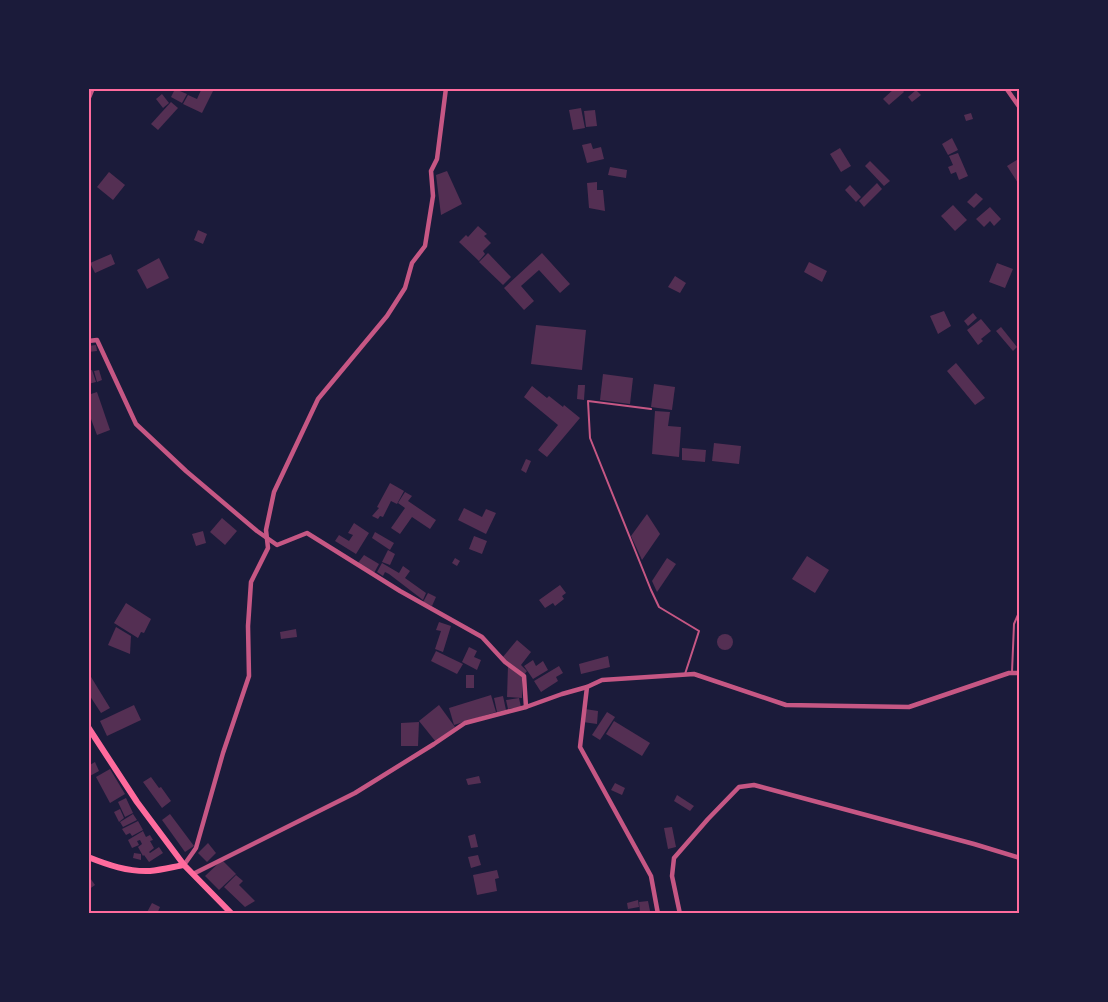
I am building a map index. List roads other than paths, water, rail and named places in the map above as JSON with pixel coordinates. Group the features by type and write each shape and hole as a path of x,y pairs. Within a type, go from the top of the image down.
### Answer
{"main road":[{"path":"88,727 137,802 184,865 232,914"},
{"path":"88,856 108,865 130,870 151,871 184,865"}],"street":[{"path":"88,100 93,88"},
{"path":"184,865 196,848 223,753 249,676 248,626 251,582 268,548 266,530 274,492 318,399 387,316 405,288 412,263 425,246 433,196 431,171 437,159 446,88"},
{"path":"1006,88 1020,108"},
{"path":"88,341 97,340 136,424 186,471 257,531 277,545 308,533 400,591 482,637 505,662 524,676 526,707"},
{"path":"194,874 355,793 465,723 526,707 602,680 694,674 786,705 909,707 1009,673 1020,674"},
{"path":"587,687 580,747 651,876 658,914"},
{"path":"680,914 672,876 674,858 739,787 754,785 1020,858"}],"lane":[{"path":"651,409 588,401 590,438 659,607 699,631 685,674"},
{"path":"1012,673 1014,624 1020,610"}]}
